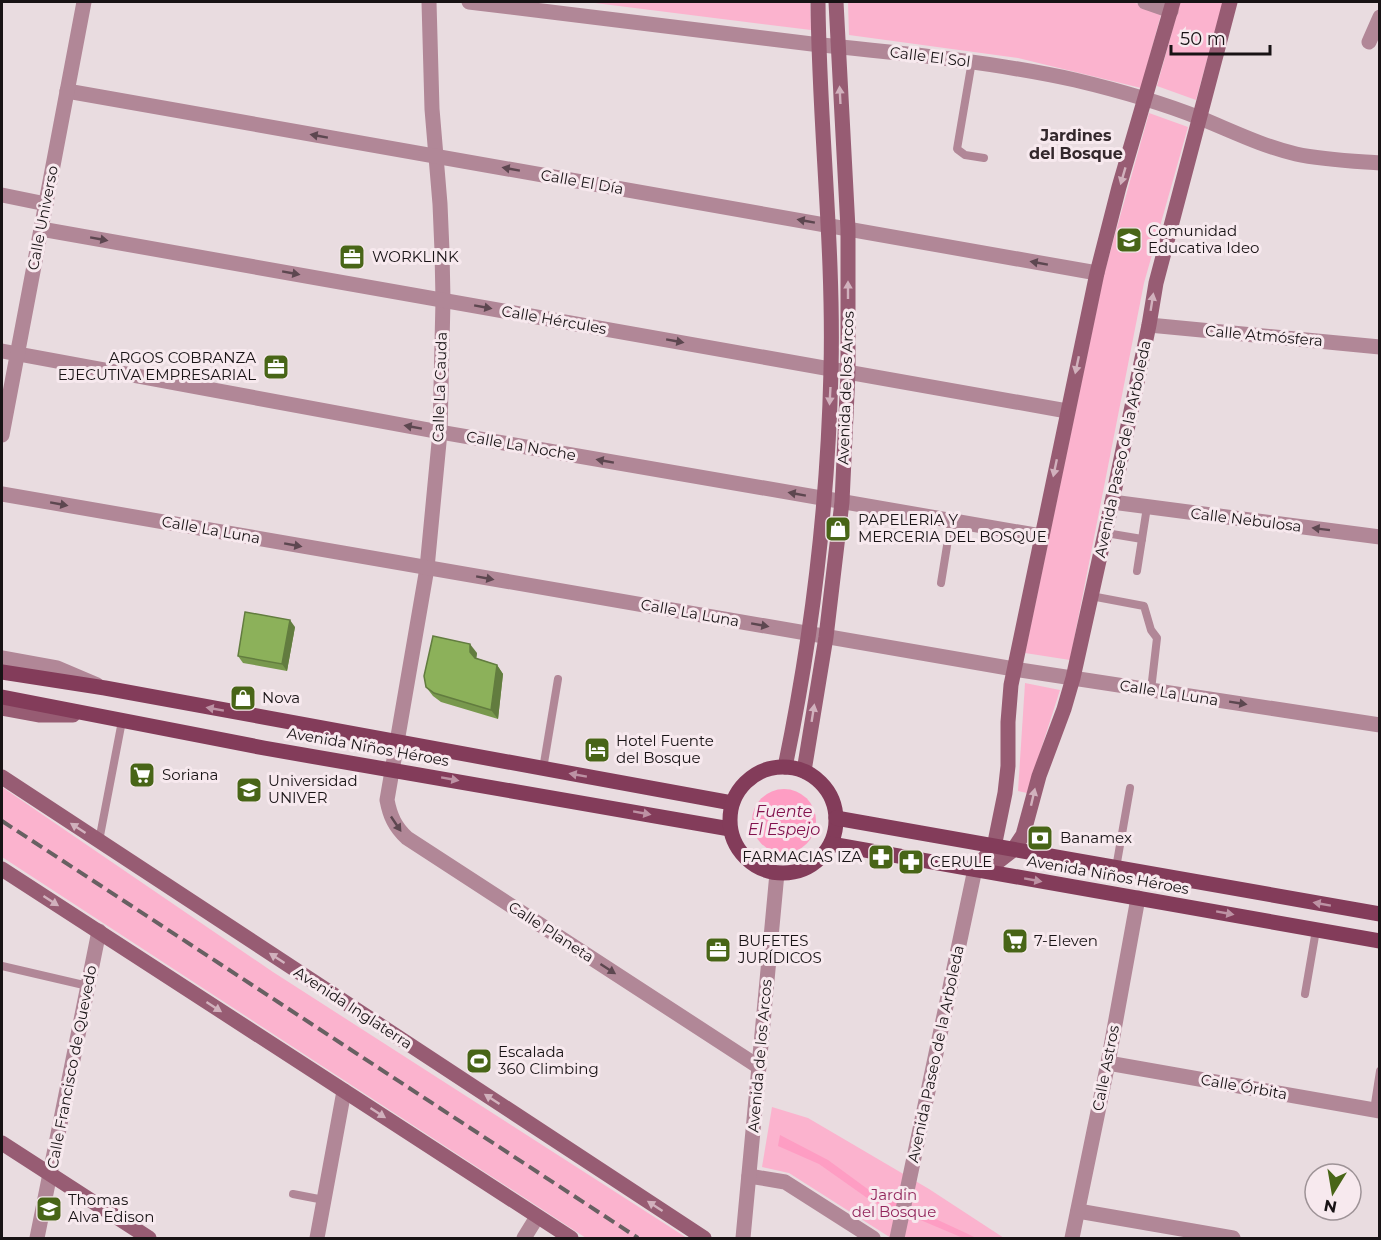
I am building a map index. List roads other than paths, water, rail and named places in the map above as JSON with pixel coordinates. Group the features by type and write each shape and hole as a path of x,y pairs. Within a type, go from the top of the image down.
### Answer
{"main road":[{"name":"Avenida Niños Héroes","path":"2,672 105,688 732,803"},
{"name":"Avenida Niños Héroes","path":"2,697 264,748 730,829"},
{"path":"785,767 804,771 819,781 830,795 836,818 831,844 818,861 805,869 791,873 763,870 746,858 734,842 730,829 732,803 743,784 755,774 785,767"},
{"name":"Avenida Niños Héroes","path":"836,818 1380,914"},
{"name":"Avenida Niños Héroes","path":"831,844 1380,941"}],"street":[{"name":"Calle Universo","path":"2,435 9,352 41,229 84,2"},
{"name":"Calle La Cauda","path":"392,769 427,568 440,432 443,300 429,2"},
{"name":"Calle El Sol","path":"469,2 972,61 1075,80 1145,99 1199,118 1248,139 1299,154 1325,159 1380,163"},
{"name":"Avenida de los Arcos","path":"785,767 808,634 825,499 831,369 830,225 818,44 818,2"},
{"name":"Avenida de los Arcos","path":"804,771 826,637 842,502 848,372 848,229 836,2"},
{"path":"1145,2 1172,6"},
{"name":"Avenida Paseo de la Arboleda","path":"975,869 995,864 1013,850 1026,828 1039,776 1073,678 1106,533 1149,325 1155,283 1230,2"},
{"name":"Avenida Paseo de la Arboleda","path":"897,1239 975,869 994,847 1007,780 1008,722 1014,669 1097,273 1172,6"},
{"path":"1369,42 1380,17"},
{"name":"Calle El Día","path":"67,91 1097,273"},
{"path":"2,195 45,204"},
{"name":"Calle Hércules","path":"41,229 1067,411"},
{"name":"Calle Atmósfera","path":"1149,325 1380,347"},
{"name":"Calle La Noche","path":"9,352 440,432 1041,536"},
{"name":"Calle La Luna","path":"2,494 1014,669 1380,725"},
{"name":"Calle Nebulosa","path":"1112,502 1380,537"},
{"name":"Avenida Niños Héroes","path":"2,658 57,668 105,688"},
{"path":"2,708 40,715 87,715"},
{"name":"Calle Planeta","path":"392,769 387,800 389,812 393,822 407,838 759,1067"},
{"name":"Avenida Inglaterra","path":"2,777 704,1239"},
{"path":"2,869 571,1239"},
{"name":"Avenida de los Arcos","path":"743,1239 777,873"},
{"name":"Calle Astros","path":"1072,1239 1108,1063 1138,898"},
{"name":"Calle Francisco de Quevedo","path":"38,1239 99,931"},
{"name":"Calle Órbita","path":"1108,1063 1377,1111"},
{"path":"317,1239 344,1091"},
{"path":"2,1143 149,1239"},
{"path":"749,1176 785,1182 873,1239"},
{"path":"1078,1211 1233,1239"},
{"path":"524,1239 537,1217"}],"lane":[{"path":"972,61 957,149 965,155 984,158"},
{"path":"1137,571 1147,507"},
{"path":"941,583 951,521"},
{"path":"1106,533 1142,539"},
{"path":"1091,596 1144,606 1151,630 1156,638 1151,690"},
{"path":"543,769 558,679"},
{"path":"99,841 122,721"},
{"path":"1116,868 1130,788"},
{"path":"1305,994 1316,930"},
{"path":"2,966 88,986"},
{"path":"1377,1111 1380,1071"},
{"path":"292,1194 324,1200"}],"water":[{"name":"Fuente El Espejo","path":"784,789 802,795 810,803 816,821 810,839 802,847 784,853 766,847 758,839 752,821 758,803 766,795"},
{"path":"780,1135 828,1160 873,1193 897,1203 898,1208 894,1211 870,1200 819,1164 778,1146"},
{"path":"912,1208 976,1238 963,1238 911,1216 906,1211"}],"railway":[{"path":"2,821 638,1238"}],"place":[{"name":"Comunidad Educativa Ideo","path":"1129,240"},
{"name":"WORKLINK","path":"352,257"},
{"name":"ARGOS COBRANZA EJECUTIVA EMPRESARIAL","path":"276,367"},
{"name":"PAPELERIA Y MERCERIA DEL BOSQUE","path":"838,529"},
{"name":"Nova","path":"243,698"},
{"name":"Hotel Fuente del Bosque","path":"597,750"},
{"name":"Soriana","path":"142,775"},
{"name":"Universidad UNIVER","path":"249,790"},
{"name":"Banamex","path":"1040,838"},
{"name":"FARMACIAS IZA","path":"881,857"},
{"name":"CERULE","path":"911,862"},
{"name":"7-Eleven","path":"1015,941"},
{"name":"BUFETES JURÍDICOS","path":"718,950"},
{"name":"Escalada 360 Climbing","path":"479,1061"},
{"name":"Thomas Alva Edison","path":"49,1209"}],"district":[{"name":"Jardines del Bosque","path":"1076,144"}],"park label":[{"name":"Jardin del Bosque","path":"894,1204"}]}
